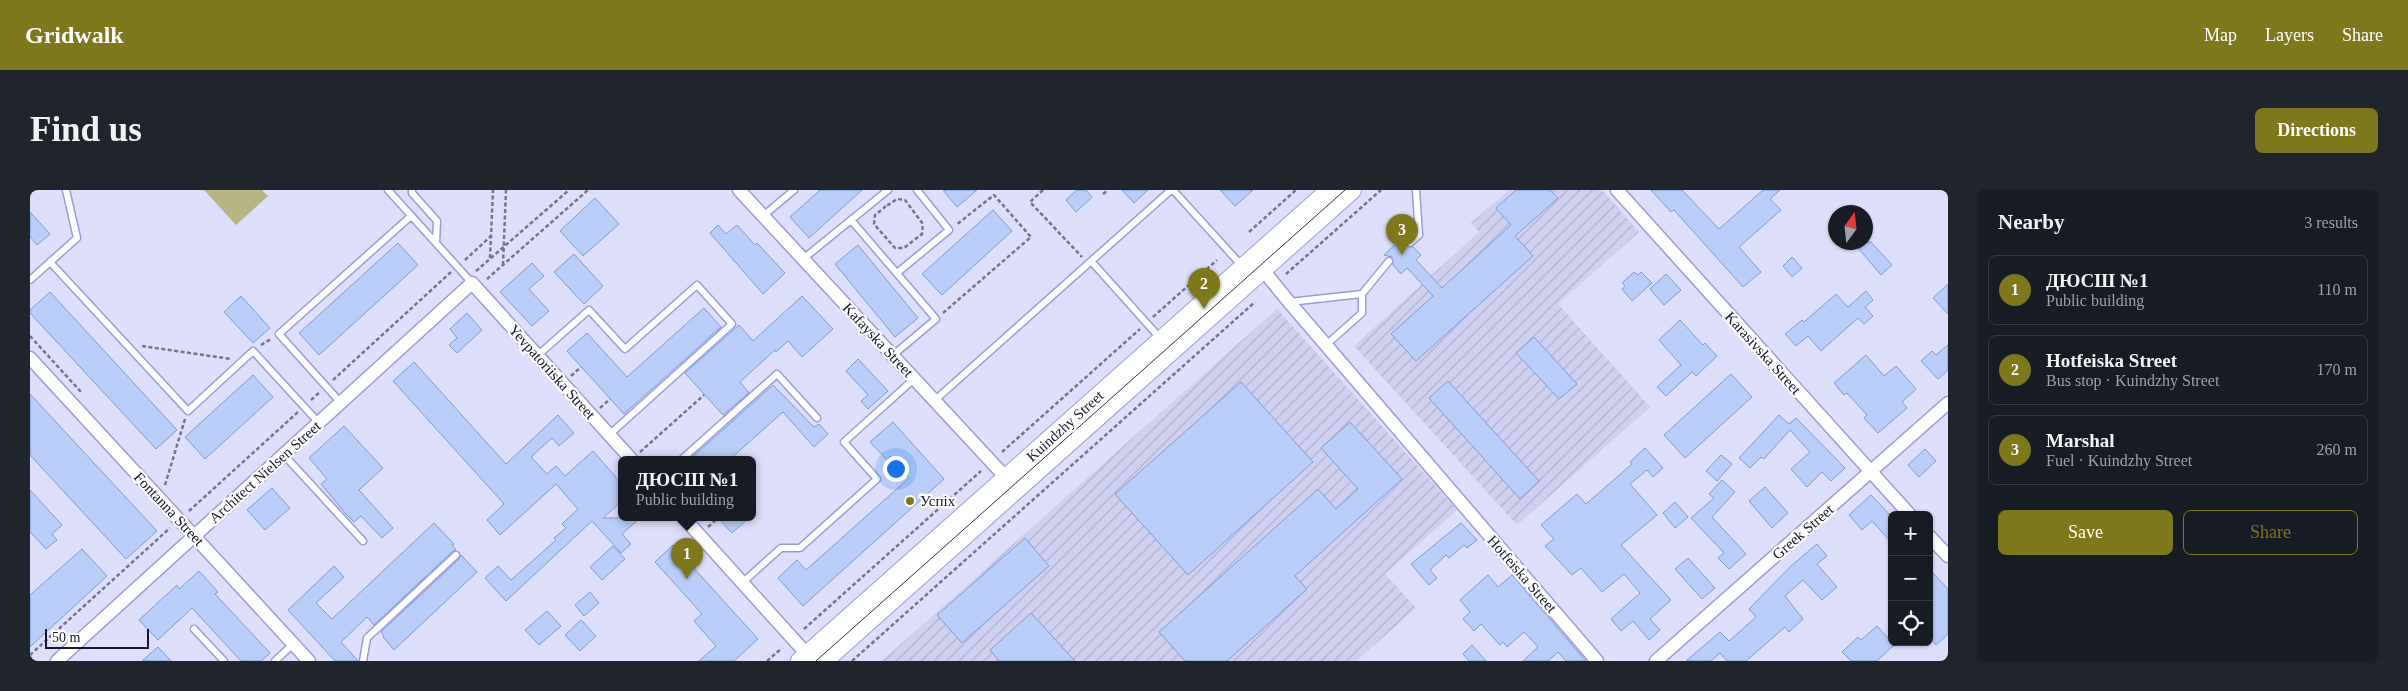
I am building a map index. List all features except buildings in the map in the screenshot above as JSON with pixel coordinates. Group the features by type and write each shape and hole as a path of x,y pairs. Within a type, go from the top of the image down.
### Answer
{"main road":[{"name":"Kuindzhy Street","path":"1253,269 1330,190"},
{"name":"Kuindzhy Street","path":"811,659 1253,269 1352,190"}],"street":[{"name":"Kafayska Street","path":"739,190 1011,484"},
{"name":"Karasivska Street","path":"1618,190 1870,473 1906,511"},
{"name":"Hotfeiska Street","path":"1253,269 1289,302 1597,661"},
{"name":"Yevpatoriiska Street","path":"472,283 628,456"},
{"name":"Architect Nielsen Street","path":"57,661 472,283"},
{"name":"Fontanna Street","path":"30,358 309,661"},
{"name":"Greek Street","path":"1656,661 1948,402"},
{"path":"687,521 811,659"},
{"path":"1933,540 1948,556"}],"lane":[{"path":"30,280 77,238 66,190"},
{"path":"388,190 472,283"},
{"path":"412,190 412,193 437,220 436,243"},
{"path":"763,216 794,190"},
{"path":"803,259 888,190"},
{"path":"897,273 949,230 917,190"},
{"path":"934,400 1172,190 1253,269"},
{"path":"1410,243 1419,235 1416,190"},
{"path":"341,403 279,334 411,216"},
{"path":"852,220 936,319 892,356"},
{"path":"1326,345 1362,313 1362,294 1389,261"},
{"path":"50,262 188,411 253,351 319,423"},
{"path":"1090,262 1167,345"},
{"path":"537,356 589,310 625,349 696,285 732,324 609,435"},
{"path":"1289,302 1362,294"},
{"path":"685,456 777,374 817,418"},
{"path":"742,583 782,548 800,548 877,479 844,442 914,379"},
{"path":"284,455 363,541"},
{"path":"363,661 368,638 456,554"},
{"path":"194,628 224,661"},
{"path":"275,661 293,644"}],"path":[{"path":"490,259 493,190"},
{"path":"503,265 506,190"},
{"path":"472,283 490,259 569,190"},
{"path":"472,283 503,265 588,190"},
{"path":"936,319 1031,237 990,190"},
{"path":"1043,190 1030,202 1090,262"},
{"path":"1103,194 1108,190"},
{"path":"1249,232 1296,190"},
{"path":"1286,274 1381,190"},
{"path":"949,230 994,194"},
{"path":"879,198 886,207"},
{"path":"897,199 905,200 923,224 922,234 904,248 895,248 874,224 875,215 886,207 897,199"},
{"path":"30,655 491,236"},
{"path":"1002,452 1218,260"},
{"path":"852,661 1255,302"},
{"path":"253,351 279,334"},
{"path":"126,343 242,361"},
{"path":"636,456 704,395"},
{"path":"166,485 188,411"},
{"path":"804,629 980,471"},
{"path":"767,661 782,648"}],"shaded area":[{"path":"204,190 262,190 268,196 236,225"},
{"path":"1509,190 1602,190 1639,232 1558,304 1650,407 1517,525 1354,346 1479,232 1471,223"},
{"path":"1277,309 1457,510 1385,574 1416,608 1356,661 882,661"}],"tram line":[{"path":"816,661 1345,190"}],"place":[{"name":"Marshal","path":"1402,255"},
{"name":"Hotfeiska Street","path":"1204,309"},
{"name":"Успіх","path":"910,501"},
{"name":"ДЮСШ №1","path":"687,579"}]}
